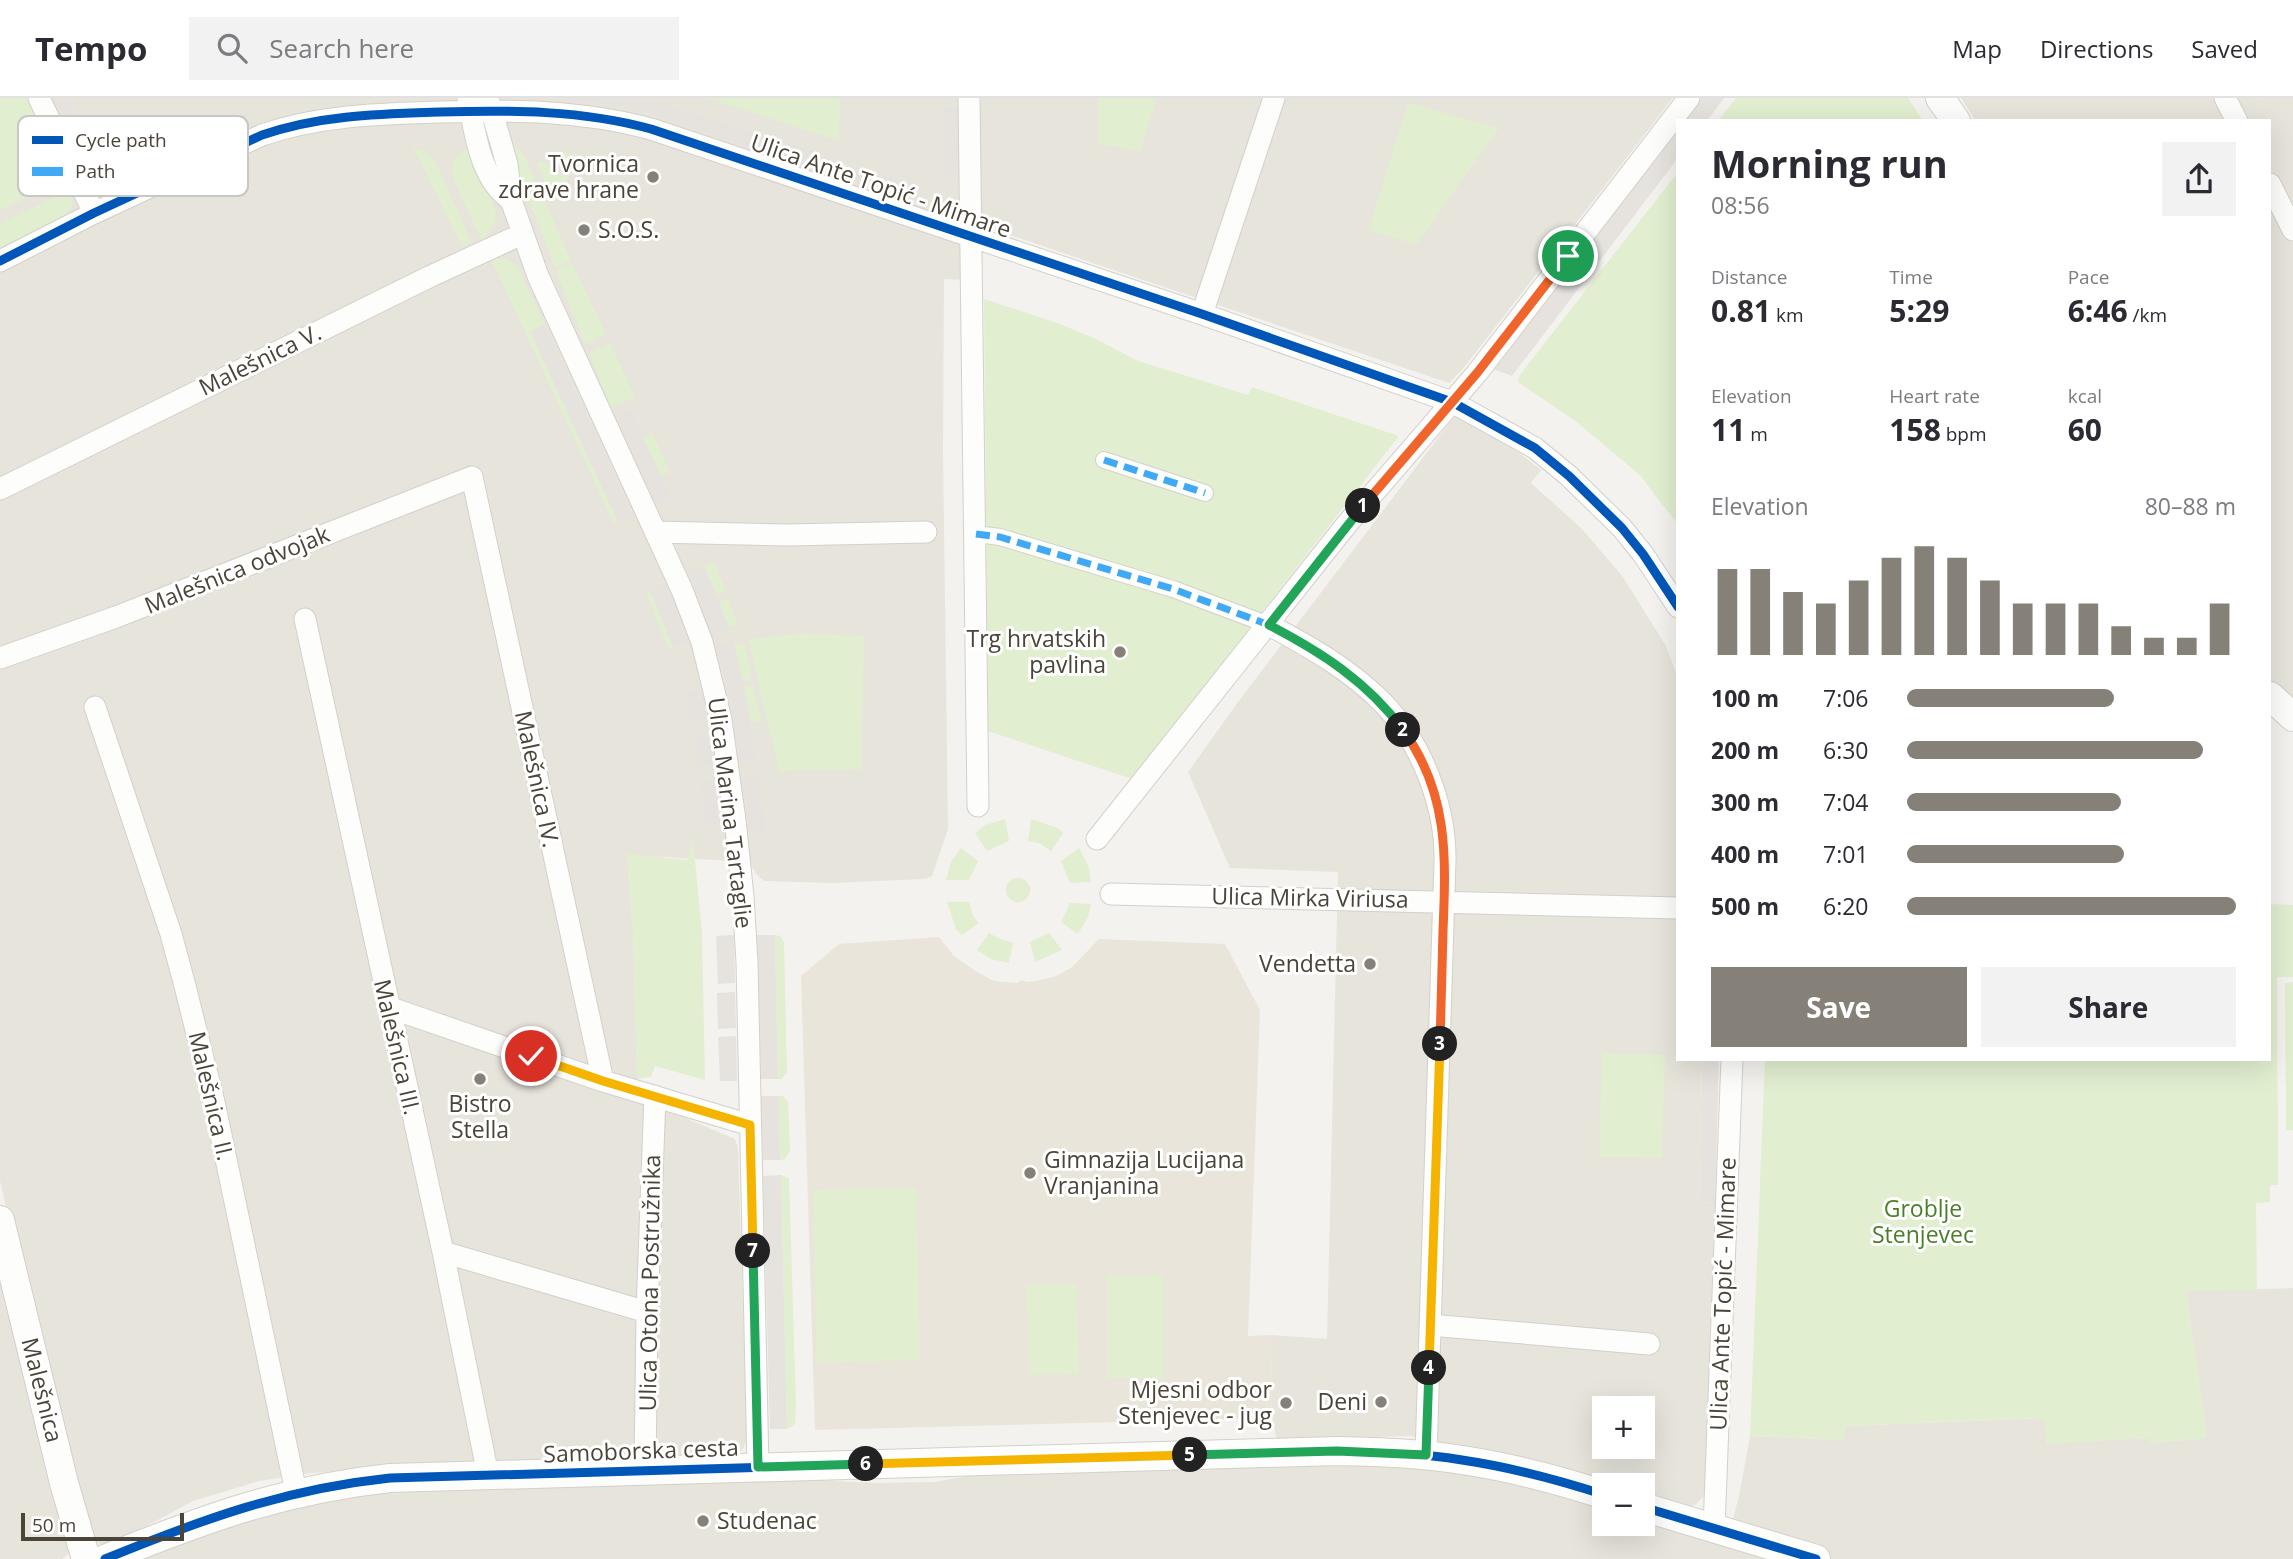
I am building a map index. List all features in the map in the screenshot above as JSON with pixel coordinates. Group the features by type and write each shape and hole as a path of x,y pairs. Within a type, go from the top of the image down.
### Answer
{"street":[{"path":"39,98 48,116"},
{"path":"969,98 978,806"},
{"path":"1202,314 1273,98"},
{"path":"1097,839 1347,524 1452,402 1689,98"},
{"path":"1940,98 1955,119"},
{"path":"2225,98 2236,119"},
{"name":"Ulica Ante Topić - Mimare","path":"248,141 289,126 350,115 480,105 619,120 970,235 1452,402 1535,447 1569,476 1629,537 1676,604"},
{"name":"Ulica Marina Tartaglie","path":"480,105 509,175 511,200 550,306 691,612 702,642 721,720 743,896 758,1467"},
{"path":"2271,186 2293,230"},
{"path":"86,196 94,213"},
{"name":"Ulica Ante Topić - Mimare","path":"0,261 130,196"},
{"name":"Malešnica V.","path":"0,489 522,234"},
{"path":"1104,460 1205,493"},
{"name":"Malešnica odvojak","path":"0,658 116,617 472,477"},
{"name":"Malešnica IV.","path":"472,477 603,1081"},
{"path":"655,532 926,532"},
{"path":"976,534 1000,537 1173,590 1269,625 1308,646 1350,674 1385,705 1409,739 1427,774 1439,805 1445,851 1426,1455"},
{"name":"Malešnica III.","path":"305,619 443,1252 488,1475"},
{"path":"2271,697 2293,716"},
{"name":"Malešnica II.","path":"95,708 171,934 185,986 214,1102 296,1492"},
{"name":"Ulica Mirka Viriusa","path":"1111,894 1676,908"},
{"path":"388,1007 603,1081 750,1125"},
{"name":"Ulica Ante Topić - Mimare","path":"1714,1529 1732,1061"},
{"name":"Ulica Otona Postružnika","path":"645,1469 647,1312 656,1096"},
{"name":"Malešnica","path":"0,1220 64,1483 86,1559"},
{"path":"443,1252 647,1312"},
{"path":"1430,1325 1649,1344"},
{"name":"Samoborska cesta","path":"105,1559 251,1504 343,1483 390,1478 1337,1451 1426,1455 1462,1460 1592,1491"},
{"path":"1655,1511 1816,1559"}],"shaded area":[{"path":"0,98 1673,98 1462,370 1449,383 992,229 963,246 963,280 944,279 943,451 948,829 932,876 924,879 832,883 764,881 749,862 627,855 633,932 638,1103 683,1117 735,1139 738,1148 747,1438 739,1453 726,1456 393,1465 304,1474 259,1481 193,1501 119,1541 101,1545 92,1538 0,1181"},
{"path":"49,98 69,98 78,116 58,116"},
{"path":"565,98 643,98 753,133 749,147 642,111 598,103 565,102"},
{"path":"1700,98 1724,98 1708,119 1684,119"},
{"path":"1961,98 2293,98 2293,708 2271,687 2271,119 1975,119"},
{"path":"943,107 958,107 959,173 944,174"},
{"path":"1676,129 1676,161 1512,376 1487,367"},
{"path":"769,135 838,160 832,176 763,151"},
{"path":"855,167 911,185 906,201 850,182"},
{"path":"544,324 632,515 618,522 530,331"},
{"path":"630,410 671,498 656,505 615,417"},
{"path":"1454,417 1462,419 1522,455 1541,470 1531,483 1582,529 1623,577 1666,646 1676,673 1676,1061 1702,1061 1699,1202 1715,1203 1706,1489 1704,1496 1696,1504 1688,1508 1655,1499 1655,1473 1592,1473 1592,1478 1410,1436 1277,1440 1272,1418 1271,1335 1327,1339 1338,872 1230,868 1188,772"},
{"path":"704,566 729,628 712,634 689,573"},
{"path":"666,583 689,641 673,647 650,590"},
{"path":"734,642 756,759 739,760 728,688 717,647"},
{"path":"702,690 708,720 691,723 685,693"},
{"path":"710,735 714,764 698,767 694,737"},
{"path":"758,774 766,833 749,835 742,776"},
{"path":"717,780 723,824 707,827 700,782"},
{"path":"734,935 735,983 718,984 716,936"},
{"path":"757,935 775,935 778,1079 761,1079"},
{"name":"Gimnazija Lucijana Vranjanina","path":"939,937 954,956 977,972 994,981 1017,983 1056,976 1071,968 1099,939 1225,944 1260,1010 1248,1336 1271,1335 1272,1418 815,1430 801,976 839,944"},
{"path":"735,992 736,1028 718,1029 717,993"},
{"path":"736,1036 737,1081 720,1081 718,1037"},
{"path":"1702,1061 1719,1061 1715,1203 1699,1202"},
{"path":"761,1096 779,1096 780,1160 763,1160"},
{"path":"781,1175 787,1429 770,1429 763,1176"},
{"path":"0,1258 71,1552 62,1559 0,1559"},
{"path":"2293,1288 2293,1559 139,1559 186,1539 334,1495 775,1478 875,1483 935,1482 993,1471 1279,1462 1423,1467 1513,1483 1592,1504 1592,1536 1655,1536 1655,1523 1726,1545 1739,1496 1750,1436 1842,1440 1846,1426 2044,1418 2047,1443 2150,1438 2150,1443 2207,1438 2186,1291"}],"green space":[{"path":"0,98 27,98 36,116 18,116 18,196 30,196 0,210"},
{"path":"707,98 840,98 839,138 836,140"},
{"path":"1098,98 1157,98 1140,151 1098,144"},
{"path":"1736,98 1908,98 1922,119 1720,119"},
{"path":"1408,103 1499,128 1416,245 1368,230"},
{"path":"512,142 523,153 571,260 555,268 515,164"},
{"path":"473,146 496,213 495,223 482,241 451,171 455,157"},
{"path":"413,147 428,152 436,162 472,243 462,247"},
{"path":"552,152 587,155 588,159 573,170 550,156"},
{"path":"542,161 568,178 558,200 554,200 537,164"},
{"path":"1676,175 1676,522 1640,475 1578,423 1518,382 1519,376"},
{"path":"57,196 72,196 72,205 64,218 0,249 0,223"},
{"path":"491,259 506,259 517,266 545,324 530,331 618,522 614,524"},
{"path":"572,263 606,334 585,345 556,270"},
{"path":"984,299 1057,323 1094,338 1138,361 1248,395 1252,387 1399,436 1132,779 988,731"},
{"path":"610,343 635,397 611,408 589,353"},
{"path":"653,434 670,472 661,476 643,438"},
{"path":"714,562 726,591 716,595 704,566"},
{"path":"650,590 673,647 668,648 646,593"},
{"path":"728,599 738,624 729,628 719,602"},
{"path":"803,633 864,636 862,769 779,771 748,639"},
{"path":"734,642 745,645 752,679 742,680"},
{"path":"753,684 761,721 750,722 744,687"},
{"path":"1005,819 1009,841 987,851 975,833 985,825"},
{"path":"1031,819 1058,828 1063,833 1051,851 1039,843 1028,841"},
{"path":"693,839 702,934 705,1080 655,1066 651,1077 637,1079 633,932 627,854 687,860"},
{"path":"961,848 978,861 969,880 946,880 951,862"},
{"path":"1079,848 1089,867 1091,882 1070,883 1061,861"},
{"path":"1013,878 1023,878 1030,885 1030,895 1023,902 1013,902 1006,895 1006,885"},
{"path":"947,902 969,902 973,916 979,923 962,935 956,929"},
{"path":"1070,903 1091,904 1088,917 1078,934 1061,922"},
{"name":"Groblje Stenjevec","path":"2271,904 2293,905 2293,977 2277,977 2278,1185 2270,1185 2270,1202 2256,1203 2257,1290 2186,1291 2207,1438 2150,1443 2149,1438 2047,1444 2043,1418 1847,1426 1842,1440 1750,1436 1765,1061 2271,1061"},
{"path":"989,933 1013,943 1009,963 991,959 977,950"},
{"path":"1049,933 1062,950 1035,962 1030,942"},
{"path":"775,935 780,936 784,942 787,1072 782,1079 778,1079"},
{"path":"2293,982 2293,1130 2286,1130 2285,983"},
{"path":"1602,1053 1665,1055 1662,1158 1599,1157"},
{"path":"779,1096 783,1096 788,1102 790,1151 785,1159 780,1160"},
{"path":"781,1175 789,1178 796,1404 795,1424 787,1429"},
{"path":"916,1188 920,1360 817,1363 813,1190"},
{"path":"1107,1275 1163,1275 1163,1378 1107,1378"},
{"path":"1076,1284 1079,1374 1029,1375 1026,1285"}],"marked path":[{"path":"1104,460 1205,493"},
{"path":"976,534 1000,537 1173,589 1269,625"}],"cycle path":[{"path":"248,142 284,128 328,119 440,112 493,111 573,115 651,129 1202,314 1452,402 1535,448 1569,476 1622,528 1676,604"},
{"path":"0,261 131,196"},
{"path":"105,1559 176,1531 280,1498 390,1478 1337,1451 1415,1454 1480,1463 1534,1474 1592,1491"},
{"path":"1655,1511 1816,1559"}],"place":[{"name":"Tvornica zdrave hrane","path":"653,177"},
{"name":"S.O.S.","path":"584,230"},
{"name":"Trg hrvatskih pavlina","path":"1120,652"},
{"name":"Vendetta","path":"1370,964"},
{"name":"Bistro Stella","path":"480,1079"},
{"name":"Gimnazija Lucijana Vranjanina","path":"1030,1173"},
{"name":"Deni","path":"1381,1402"},
{"name":"Mjesni odbor Stenjevec - jug","path":"1286,1403"},
{"name":"Studenac","path":"703,1521"}],"route":[{"path":"531,1056 603,1081 750,1125 758,1467 1337,1451 1426,1455 1445,861 1439,805 1409,739 1385,705 1350,674 1308,646 1269,625 1347,524 1477,373 1568,256"}]}
